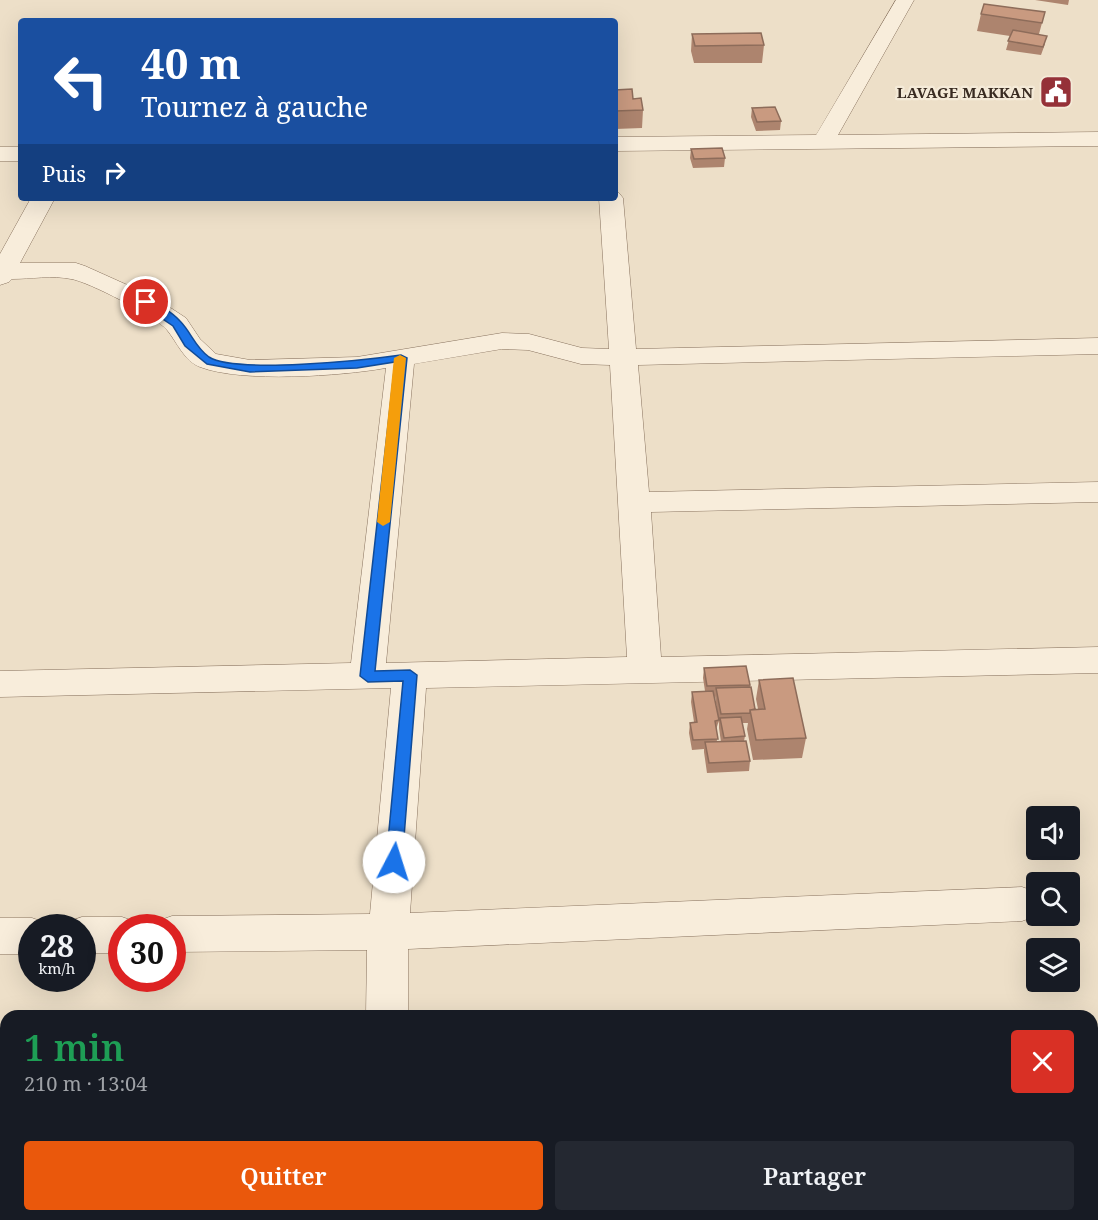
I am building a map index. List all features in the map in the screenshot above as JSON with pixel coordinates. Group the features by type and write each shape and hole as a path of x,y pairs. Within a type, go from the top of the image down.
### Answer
{"street":[{"path":"823,142 905,0"},
{"path":"618,144 1098,139"},
{"path":"0,154 18,154"},
{"path":"1,272 41,201"},
{"path":"611,201 635,502 645,670"},
{"path":"1,272 76,271 146,302 177,324 189,344 207,361 250,368 357,364 502,341 529,342 581,356 624,357 1098,346"},
{"path":"368,676 401,358"},
{"path":"635,502 1098,492"},
{"path":"0,684 1098,660"},
{"path":"387,1010 388,932 410,675"},
{"path":"186,934 388,932 1022,904"},
{"path":"0,936 18,936"}],"building":[{"path":"984,4 1045,12 1042,23 981,14"},
{"path":"1013,30 1047,36 1043,47 1008,41"},
{"path":"761,33 764,45 695,46 692,34"},
{"path":"632,89 633,99 641,98 643,110 618,111 618,90"},
{"path":"775,107 781,121 757,122 752,108"},
{"path":"722,148 725,158 694,159 691,149"},
{"path":"746,666 750,685 707,686 704,668"},
{"path":"793,678 806,738 756,740 750,710 765,709 759,680"},
{"path":"751,687 755,709 750,710 750,713 721,714 716,688"},
{"path":"713,691 719,720 715,721 718,739 693,740 690,723 697,722 692,692"},
{"path":"741,717 745,736 724,738 720,718"},
{"path":"746,741 750,761 709,763 705,742"}],"slow traffic":[{"path":"383,522 400,358"}],"place":[{"name":"LAVAGE MAKKAN","path":"1056,92"}],"route":[{"path":"146,302 177,324 189,344 207,361 250,368 357,364 401,358 368,676 410,675 394,862"}]}
